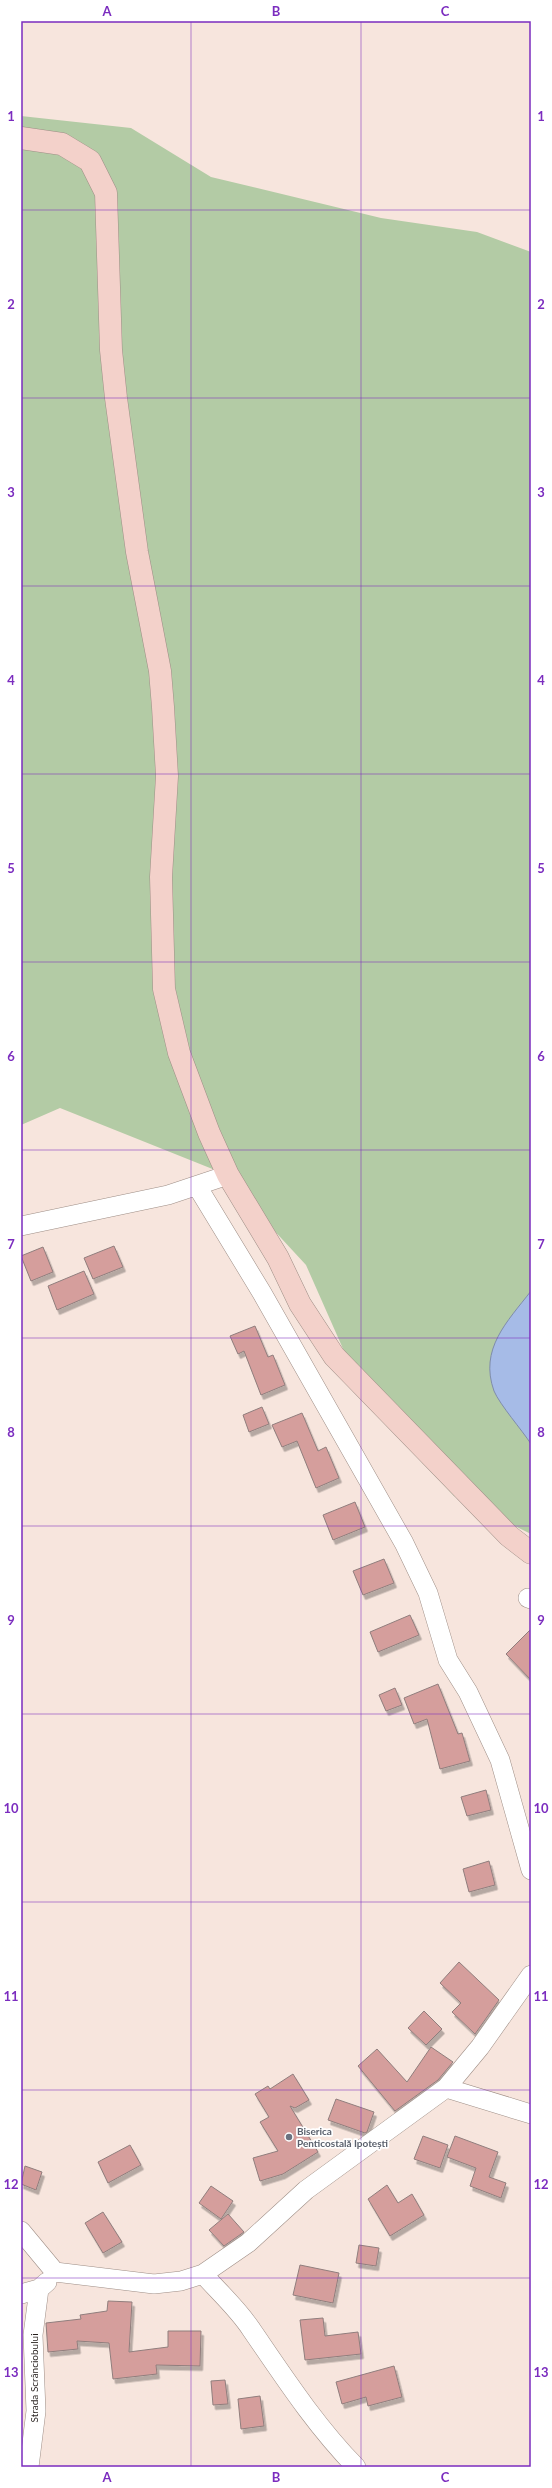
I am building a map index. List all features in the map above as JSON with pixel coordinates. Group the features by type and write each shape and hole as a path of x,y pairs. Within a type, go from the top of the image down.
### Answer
{"street":[{"path":"21,138 62,144 90,161 106,193 111,350 116,398 137,552 158,664 163,707 167,776 161,878 164,989 179,1053 209,1133 228,1175 278,1258 300,1304 334,1356 509,1536 531,1553"},
{"path":"21,1226 131,1204 197,1186 228,1175"},
{"path":"197,1186 262,1293 404,1543 428,1593 448,1660 468,1692 500,1760 531,1870"},
{"path":"21,2231 55,2272 154,2284 181,2281 203,2274 248,2243 306,2190 446,2088 480,2047 531,1975"},
{"path":"446,2088 531,2114"},
{"path":"21,2294 40,2290 55,2272"},
{"path":"203,2274 250,2328 274,2365 330,2441 356,2467"},
{"name":"Strada Scrânciobului","path":"29,2467 36,2411 33,2335 40,2290"}],"green space":[{"path":"21,116 131,128 211,177 381,218 477,232 531,252 531,1534 454,1496 367,1403 306,1265 220,1172 60,1108 21,1125"}],"water":[{"path":"531,1291 531,1444 494,1391 490,1376 490,1362 498,1337 505,1325"}],"building":[{"path":"114,1246 123,1267 93,1279 84,1258"},
{"path":"43,1247 53,1272 31,1281 21,1256"},
{"path":"84,1271 94,1294 57,1310 48,1286"},
{"path":"255,1326 268,1357 273,1355 285,1385 261,1395 244,1351 238,1354 230,1336"},
{"path":"262,1407 269,1424 249,1432 243,1415"},
{"path":"302,1413 318,1451 326,1447 339,1478 316,1488 297,1441 282,1447 272,1425"},
{"path":"355,1502 365,1527 333,1540 323,1515"},
{"path":"384,1559 394,1583 363,1595 353,1571"},
{"path":"410,1615 419,1635 378,1652 370,1632"},
{"path":"531,1629 531,1680 506,1654"},
{"path":"438,1684 458,1734 462,1733 470,1761 440,1769 427,1719 414,1724 404,1698"},
{"path":"395,1688 402,1705 386,1711 379,1695"},
{"path":"486,1790 491,1810 467,1816 461,1797"},
{"path":"489,1861 495,1885 469,1892 463,1869"},
{"path":"459,1962 499,2000 475,2034 452,2012 461,2003 440,1983"},
{"path":"424,2011 442,2029 426,2045 408,2028"},
{"path":"431,2047 453,2062 438,2080 395,2111 358,2066 377,2049 407,2082"},
{"name":"Biserica Penticostală Ipotești","path":"293,2074 309,2100 295,2108 290,2106 318,2152 283,2174 260,2181 253,2158 278,2151 260,2122 269,2117 255,2094 268,2086 270,2089"},
{"path":"336,2099 374,2112 367,2132 365,2133 328,2120"},
{"path":"423,2136 448,2145 440,2168 414,2159"},
{"path":"455,2136 498,2152 489,2177 506,2183 501,2198 470,2186 476,2168 447,2157"},
{"path":"130,2145 141,2165 108,2183 98,2162"},
{"path":"25,2166 42,2172 36,2190 21,2184"},
{"path":"387,2185 398,2203 412,2194 424,2215 390,2236 368,2199"},
{"path":"211,2186 233,2201 221,2219 199,2203"},
{"path":"103,2212 122,2242 103,2253 85,2223"},
{"path":"228,2214 244,2232 224,2246 209,2230"},
{"path":"359,2245 379,2248 376,2266 356,2263"},
{"path":"300,2265 339,2273 333,2303 293,2295"},
{"path":"108,2301 132,2302 129,2352 168,2347 168,2331 201,2331 200,2366 156,2365 157,2374 113,2379 109,2343 77,2341 78,2349 48,2352 46,2323 81,2319 80,2315 107,2311"},
{"path":"323,2318 325,2336 358,2332 361,2354 305,2360 300,2320"},
{"path":"394,2366 402,2397 368,2406 366,2397 342,2404 336,2382"},
{"path":"225,2380 228,2404 213,2405 211,2381"},
{"path":"260,2396 264,2426 241,2429 238,2399"}],"place":[{"name":"Biserica Penticostală Ipotești","path":"289,2137"}]}
